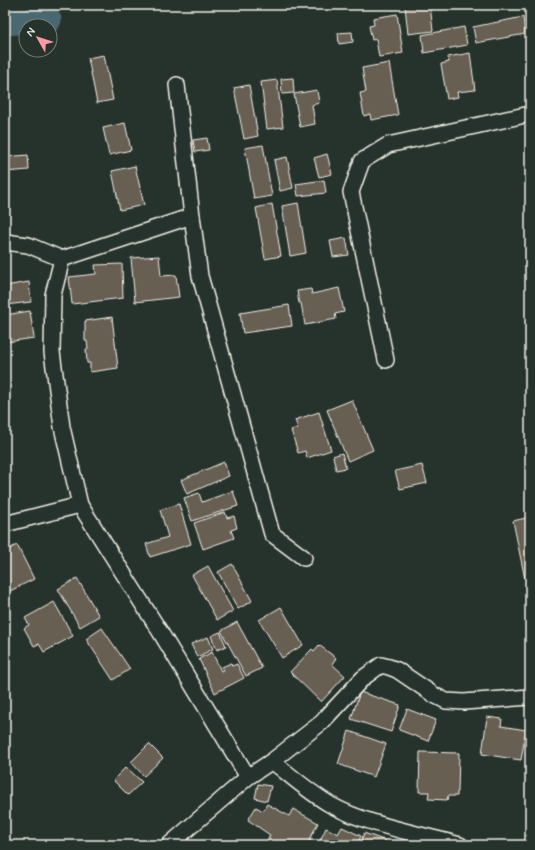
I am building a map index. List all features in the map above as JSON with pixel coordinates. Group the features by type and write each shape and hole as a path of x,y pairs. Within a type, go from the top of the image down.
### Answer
{"street":[{"path":"177,85 200,276 272,534 304,558"},
{"path":"386,360 350,192 362,161 388,145 530,114"},
{"path":"5,242 28,245 62,259 192,216"},
{"path":"62,259 53,295 52,352 62,427 80,505 163,637 248,777"},
{"path":"5,524 80,505"},
{"path":"169,845 248,777 272,761 321,722 363,678 381,666 397,670 434,695 446,701 464,702 530,697"},
{"path":"272,761 303,786 331,805 368,821 460,845"}],"building":[{"path":"430,5 433,31 408,34 405,6"},
{"path":"397,14 403,53 379,57 376,39 372,40 369,26 374,25 373,18"},
{"path":"523,17 525,34 476,43 473,27"},
{"path":"464,27 467,45 424,53 422,35"},
{"path":"352,32 353,42 339,44 338,33"},
{"path":"470,53 475,90 457,92 458,97 447,99 441,64 449,62 448,57"},
{"path":"104,55 113,100 97,103 88,58"},
{"path":"389,63 398,115 371,120 370,114 364,116 360,93 366,92 362,68"},
{"path":"293,78 294,93 282,94 281,79"},
{"path":"277,80 283,127 267,129 261,82"},
{"path":"249,85 258,136 244,139 234,88"},
{"path":"317,90 319,103 312,105 315,124 300,127 294,94"},
{"path":"125,123 131,150 109,155 103,128"},
{"path":"207,138 209,150 195,152 193,140"},
{"path":"263,145 272,196 254,199 245,148"},
{"path":"327,154 332,174 319,177 314,158"},
{"path":"28,155 29,170 5,172 5,157"},
{"path":"287,157 293,188 280,191 274,160"},
{"path":"135,166 144,205 120,210 112,171"},
{"path":"324,180 326,193 298,196 296,184"},
{"path":"298,203 306,253 290,256 282,206"},
{"path":"272,204 281,256 265,259 256,208"},
{"path":"346,238 349,255 333,257 330,241"},
{"path":"159,256 161,276 176,275 179,297 135,302 131,258"},
{"path":"122,264 123,298 72,304 69,277 96,274 95,265"},
{"path":"29,282 31,302 5,305 5,286"},
{"path":"339,288 344,312 335,314 336,319 305,325 297,291 311,289 312,294"},
{"path":"289,305 292,326 243,333 240,313"},
{"path":"30,311 34,338 7,342 8,345 5,345 5,315"},
{"path":"112,317 118,368 90,372 90,363 87,363 86,349 88,349 87,341 85,341 85,321"},
{"path":"352,400 373,450 348,461 327,410"},
{"path":"319,412 331,450 307,458 305,451 298,453 291,430 298,428 295,420"},
{"path":"342,453 346,468 336,470 333,456"},
{"path":"224,462 229,476 187,494 181,480"},
{"path":"422,465 427,483 400,489 395,471"},
{"path":"233,491 238,506 192,521 184,498 199,493 202,502"},
{"path":"179,504 191,544 150,557 146,544 168,537 160,510"},
{"path":"225,512 227,518 234,516 237,528 231,530 234,538 203,549 194,523"},
{"path":"530,517 530,577 525,579 513,521"},
{"path":"17,545 34,579 6,593 5,551"},
{"path":"232,564 252,601 238,609 218,572"},
{"path":"208,566 233,611 217,620 192,575"},
{"path":"77,578 99,616 80,627 58,589"},
{"path":"54,602 73,636 44,652 39,644 34,646 24,628 29,625 25,618"},
{"path":"281,607 303,645 282,658 259,620"},
{"path":"237,622 262,668 246,676 221,631"},
{"path":"102,628 130,669 113,680 86,639"},
{"path":"220,632 226,646 217,650 211,636"},
{"path":"208,637 213,649 197,657 191,644"},
{"path":"319,645 336,658 332,664 345,676 321,702 290,672 312,649 314,651"},
{"path":"212,652 221,671 224,670 222,667 231,663 232,666 237,664 244,678 215,693 199,659"},
{"path":"360,692 400,705 391,732 351,719"},
{"path":"407,709 436,720 428,741 399,730"},
{"path":"487,717 502,719 501,726 526,730 521,760 482,754"},
{"path":"349,731 386,744 374,777 338,764"},
{"path":"149,744 163,758 144,776 131,762"},
{"path":"420,752 459,753 457,796 448,796 447,800 428,799 429,792 419,792"},
{"path":"126,767 142,782 128,795 113,780"},
{"path":"258,784 271,786 267,801 255,798"},
{"path":"267,804 289,816 293,809 318,823 309,840 311,841 310,845 265,845 270,835 248,820 256,807 263,811"},
{"path":"342,827 361,836 357,845 318,845 326,828 338,834"},
{"path":"364,833 386,841 384,845 360,845"}],"waterway":[{"path":"5,23 49,20 39,5"}]}
